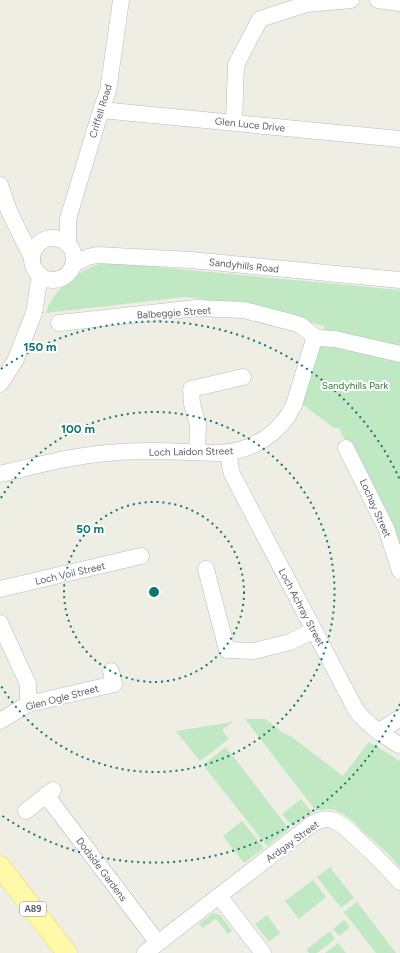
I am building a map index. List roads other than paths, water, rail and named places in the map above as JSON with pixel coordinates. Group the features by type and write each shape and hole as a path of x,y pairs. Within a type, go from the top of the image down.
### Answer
{"main road":[{"name":"A89","path":"0,866 67,953"}],"street":[{"name":"Criffell Road","path":"53,238 68,219 108,91 121,0"},
{"path":"234,123 236,65 260,19 307,4 351,0"},
{"path":"378,0 400,3"},
{"name":"Glen Luce Drive","path":"101,110 400,139"},
{"path":"0,185 21,236 35,251"},
{"name":"Criffell Road","path":"68,219 71,253"},
{"path":"58,279 52,280 46,278 35,270 33,264 35,251 42,241 47,238 58,238 71,253"},
{"name":"Sandyhills Road","path":"34,313 58,279 68,274 71,253 88,257 97,255 192,260 400,280"},
{"name":"Sandyhills Road","path":"0,384 15,361 34,313 40,275"},
{"name":"Balbeggie Street","path":"59,323 197,308 244,310 302,326 315,337"},
{"path":"315,337 336,338 400,354"},
{"name":"Loch Laidon Street","path":"0,474 96,454 119,452 229,452 251,446 276,431 288,417 294,405 315,337"},
{"path":"197,452 198,424 192,404 191,388 243,377"},
{"name":"Lochay Street","path":"346,448 386,528 400,571"},
{"name":"Loch Achray Street","path":"229,452 232,474 356,710 363,719 378,732 399,745"},
{"name":"Loch Voil Street","path":"0,589 141,556"},
{"path":"206,568 227,650 254,651 290,642 314,630"},
{"path":"0,623 28,684 28,704"},
{"name":"Glen Ogle Street","path":"0,721 28,704 114,684 111,671"},
{"path":"378,732 400,718"},
{"name":"Dodside Gardens","path":"26,811 50,793 158,943"},
{"name":"Ardgay Street","path":"219,896 312,824 323,819 334,821 344,827 374,854 400,882"},
{"path":"145,953 219,896 263,953"}],"park label":[{"name":"Sandyhills Park","path":"355,385"}]}
